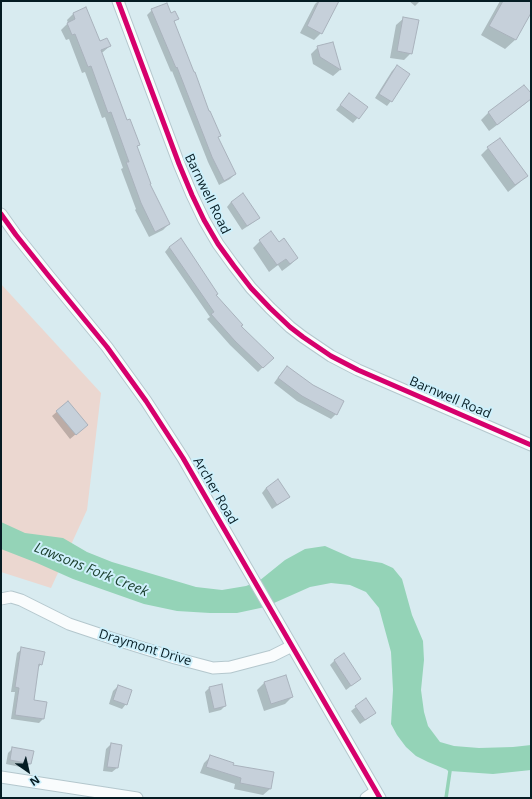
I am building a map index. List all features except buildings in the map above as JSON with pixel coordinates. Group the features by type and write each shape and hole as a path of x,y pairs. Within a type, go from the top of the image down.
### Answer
{"street":[{"name":"Barnwell Road","path":"118,1 179,164 204,220 218,244 234,266 261,298 290,327 331,356 358,370 531,445"},
{"name":"Archer Road","path":"1,214 16,236 107,347 146,401 183,458 378,795"},
{"name":"Draymont Drive","path":"1,599 11,597 21,600 69,624 175,658 213,668 230,667 272,656 292,646"},
{"path":"1,777 137,798"},
{"path":"366,798 378,795"}],"shaded area":[{"path":"1,284 101,393 87,510 51,588 1,572"}],"water":[{"name":"Lawsons Fork Creek","path":"1,522 25,533 63,538 87,552 112,562 196,587 222,590 246,586 259,581 285,560 305,549 325,546 352,558 382,563 393,568 402,579 412,615 423,641 424,660 421,690 424,712 428,726 440,742 454,746 479,748 531,745 531,770 493,774 450,771 416,756 406,747 391,724 393,690 391,652 379,608 366,592 350,585 331,583 310,587 265,607 237,613 177,611 144,604 73,579 1,549"}],"waterway":[{"path":"446,798 450,771 448,768"}],"cycle path":[{"path":"118,1 192,195 218,244 251,288 290,327 331,356 358,370 531,445"},
{"path":"1,214 16,235 107,347 146,401 183,458 380,798"}]}
